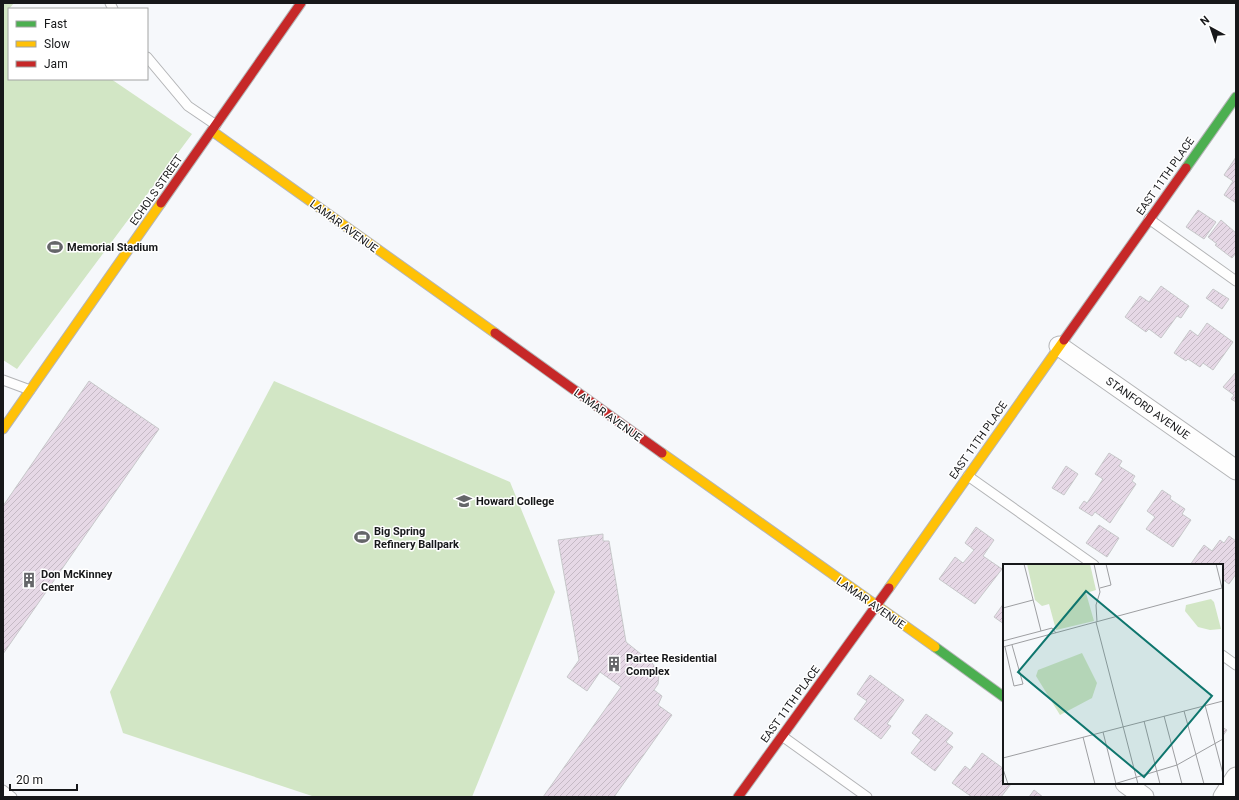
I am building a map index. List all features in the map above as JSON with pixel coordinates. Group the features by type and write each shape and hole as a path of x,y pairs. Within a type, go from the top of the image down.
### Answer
{"street":[{"name":"ECHOLS STREET","path":"3,429 301,3"},
{"name":"EAST 11TH PLACE","path":"738,797 876,606 1236,97"},
{"name":"LAMAR AVENUE","path":"214,128 1003,696"},
{"name":"STANFORD AVENUE","path":"1059,346 1236,470"},
{"path":"1222,797 1236,777"},
{"path":"1126,784 1144,797"}],"lane":[{"path":"148,58 188,106 214,128"},
{"path":"1149,219 1236,281"},
{"path":"3,380 30,390"},
{"path":"968,476 1093,564"},
{"path":"1223,656 1236,665"},
{"path":"782,736 867,797"},
{"path":"3,790 12,797"}],"green space":[{"name":"Memorial Stadium","path":"3,3 14,3 8,8 8,80 112,80 192,134 17,369 3,360"},
{"name":"Big Spring Refinery Ballpark","path":"274,381 510,482 555,592 472,797 315,797 123,733 110,692"}],"building":[{"path":"1236,157 1236,203 1224,195 1233,181 1224,175"},
{"path":"1198,210 1216,222 1204,239 1186,227"},
{"path":"1221,220 1236,233 1236,253 1232,258 1215,245 1217,244 1208,237"},
{"path":"1161,286 1189,306 1181,318 1177,316 1161,338 1149,329 1146,332 1125,317 1140,296 1149,302"},
{"path":"1213,289 1229,299 1222,309 1206,298"},
{"path":"1207,323 1233,342 1213,370 1203,363 1200,367 1188,359 1186,361 1174,353 1190,330 1198,336"},
{"path":"1236,372 1236,402 1231,399 1234,395 1223,387"},
{"name":"Don McKinney Center","path":"89,381 159,429 3,654 3,506"},
{"path":"1109,453 1122,461 1119,466 1135,476 1132,481 1136,484 1110,523 1095,512 1092,516 1079,508 1084,501 1087,503 1103,479 1095,474"},
{"path":"1066,466 1078,474 1064,495 1052,488"},
{"path":"1162,490 1171,496 1170,499 1185,509 1182,514 1191,520 1173,547 1146,529 1155,517 1147,511"},
{"path":"1099,525 1119,538 1107,557 1086,543"},
{"path":"976,527 994,540 983,556 1002,569 975,604 939,579 955,557 963,563 974,550 965,543"},
{"name":"Partee Residential Complex","path":"603,534 603,541 609,541 626,642 652,663 657,670 659,674 658,684 654,690 662,696 658,705 672,715 614,797 543,797 621,687 600,672 587,691 567,677 579,660 558,540"},
{"path":"1229,536 1236,541 1236,574 1229,584 1223,580 1223,564 1191,564 1204,545 1212,551 1220,540 1224,543"},
{"path":"1003,604 1003,623 994,617"},
{"path":"870,675 904,700 887,724 891,726 881,739 854,719 867,701 857,694"},
{"path":"926,714 953,733 946,742 953,747 935,771 911,753 921,740 912,733"},
{"path":"1223,728 1227,730 1223,736"},
{"path":"982,753 1003,768 1003,784 1011,784 1001,797 972,797 952,783 965,766 970,770"},
{"path":"1034,790 1043,797 1029,797"}],"traffic: fast":[{"path":"1186,168 1236,97"},
{"path":"935,647 1003,696"}],"traffic: slow":[{"path":"212,131 495,333"},
{"path":"3,429 161,203"},
{"path":"889,588 1064,340"},
{"path":"662,453 935,647"}],"traffic: jam":[{"path":"161,203 301,3"},
{"path":"1064,340 1186,168"},
{"path":"495,333 662,453"},
{"path":"738,797 889,588"}],"place":[{"name":"Memorial Stadium","path":"55,247"},
{"name":"Howard College","path":"464,501"},
{"name":"Big Spring Refinery Ballpark","path":"362,537"},
{"name":"Don McKinney Center","path":"29,580"},
{"name":"Partee Residential Complex","path":"614,664"}]}
